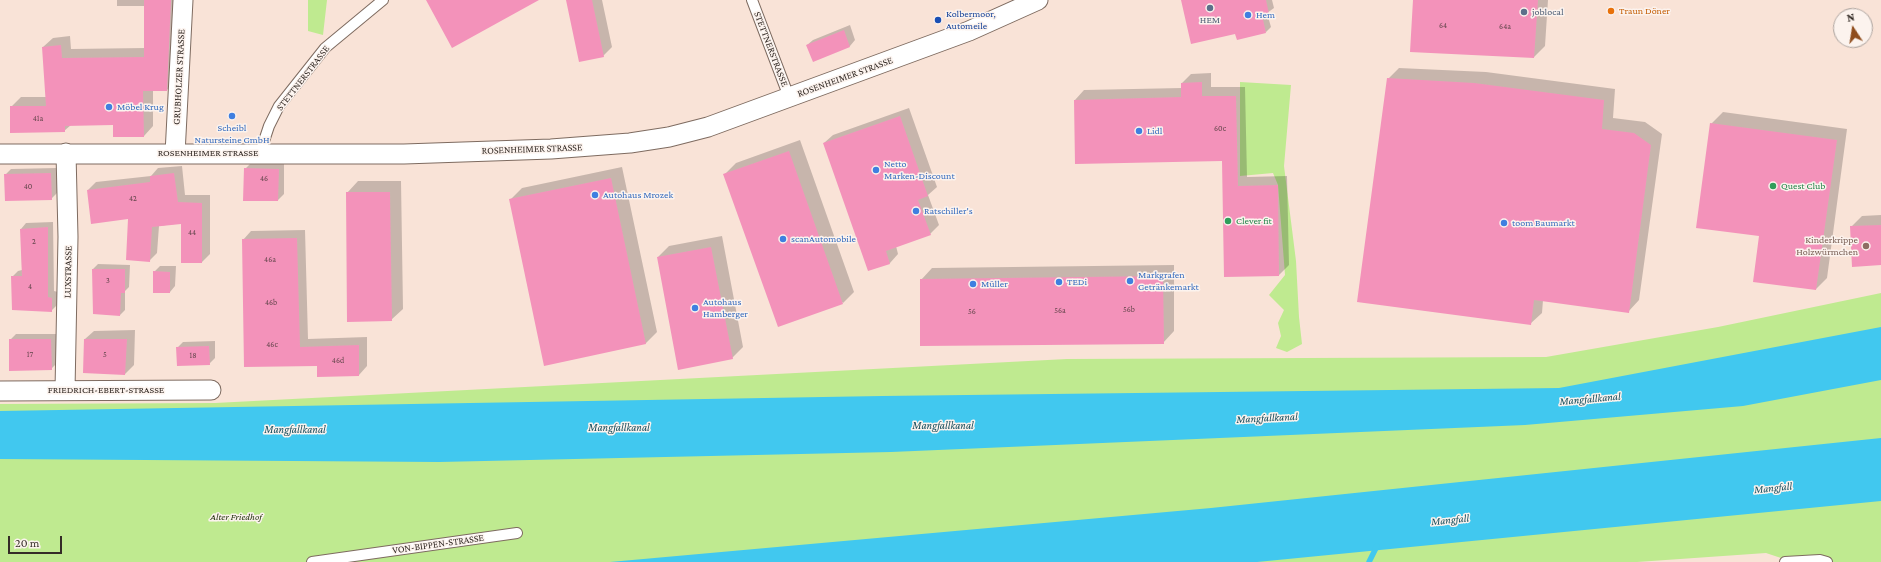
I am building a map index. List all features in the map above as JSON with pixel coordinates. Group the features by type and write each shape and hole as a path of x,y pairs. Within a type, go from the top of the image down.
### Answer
{"street":[{"name":"GRUBHOLZER STRASSE","path":"175,154 183,0"},
{"name":"ROSENHEIMER STRASSE","path":"0,154 404,154 552,149 630,143 668,137 708,127 969,32 1030,2"},
{"name":"LUXSTRASSE","path":"65,390 68,237 66,154"},
{"name":"FRIEDRICH-EBERT-STRASSE","path":"0,391 211,390"}],"lane":[{"name":"STETTNERSTRASSE","path":"260,153 269,126 279,106 325,48 383,0"},
{"name":"STETTNERSTRASSE","path":"752,0 789,97"},
{"name":"VON-BIPPEN-STRASSE","path":"312,562 517,533"},
{"path":"1785,562 1824,561"}],"green space":[{"path":"308,0 327,0 323,35 308,31"},
{"path":"1240,82 1291,85 1284,166 1296,261 1302,344 1287,352 1276,348 1281,336 1278,323 1284,310 1269,295 1285,275 1278,185 1273,173 1240,176"},
{"name":"Alter Friedhof","path":"1881,293 1881,562 1793,562 1766,553 1637,562 0,562 0,404 215,403 1067,359 1546,357 1718,327"}],"water":[{"name":"Mangfallkanal","path":"1881,327 1881,380 1743,406 1525,425 891,452 439,462 0,459 0,411 882,396 1559,388"},
{"name":"Mangfall","path":"1881,438 1881,501 1257,562 610,562 1211,508"}],"building":[{"path":"144,0 171,0 167,91 143,91 144,137 113,137 113,125 65,126 65,132 10,133 10,106 46,106 42,47 61,45 62,58 144,57"},
{"path":"426,0 539,0 452,48"},
{"path":"566,0 592,0 604,57 579,62"},
{"path":"1181,0 1266,0 1269,14 1262,15 1266,33 1237,40 1235,34 1191,44"},
{"path":"1413,0 1538,0 1534,58 1410,52"},
{"path":"844,30 850,47 813,62 806,45"},
{"name":"toom Baumarkt","path":"1387,78 1474,83 1604,100 1602,129 1634,133 1651,145 1629,313 1534,300 1531,325 1357,302"},
{"path":"1202,82 1202,96 1236,96 1238,186 1278,185 1279,276 1224,277 1222,161 1075,164 1074,100 1181,97 1181,83"},
{"name":"Netto Marken-Discount","path":"900,116 928,196 918,200 931,235 886,251 890,264 868,271 823,143"},
{"path":"1710,123 1837,140 1816,290 1753,282 1759,236 1696,228"},
{"name":"scanAutomobile","path":"789,151 843,304 778,327 723,174"},
{"path":"244,168 279,169 278,201 243,201"},
{"path":"51,173 52,200 5,201 4,174"},
{"path":"174,173 178,202 202,203 202,263 181,263 181,224 152,227 150,262 126,260 128,219 91,224 87,190 150,182 150,176"},
{"path":"611,178 646,344 544,366 509,199"},
{"path":"346,192 390,192 392,321 347,322"},
{"name":"Kinderkrippe Holzwürmchen","path":"1881,225 1881,265 1852,267 1850,226"},
{"path":"48,227 48,297 52,298 52,312 12,310 11,276 22,276 20,229"},
{"path":"297,238 300,347 359,345 359,376 317,377 317,366 244,367 242,239"},
{"name":"Autohaus Hamberger","path":"711,247 733,359 678,370 657,257"},
{"path":"92,269 125,269 125,293 121,293 120,316 93,314"},
{"path":"153,271 170,272 170,293 153,293"},
{"path":"1163,276 1164,344 920,346 920,279"},
{"path":"9,339 51,339 52,370 9,371"},
{"path":"84,339 127,339 125,375 83,373"},
{"path":"209,346 210,365 177,366 176,347"}],"waterway":[{"path":"1369,562 1377,546"}],"place":[{"name":"HEM","path":"1210,8"},
{"name":"Traun Döner","path":"1611,11"},
{"name":"joblocal","path":"1524,12"},
{"name":"Hem","path":"1248,15"},
{"name":"Kolbermoor, Automeile","path":"938,20"},
{"name":"Möbel Krug","path":"109,107"},
{"name":"Scheibl Natursteine GmbH","path":"232,116"},
{"name":"Lidl","path":"1139,131"},
{"name":"Netto Marken-Discount","path":"876,170"},
{"name":"Quest Club","path":"1773,186"},
{"name":"Autohaus Mrozek","path":"595,195"},
{"name":"Ratschiller's","path":"916,211"},
{"name":"Clever fit","path":"1228,221"},
{"name":"toom Baumarkt","path":"1504,223"},
{"name":"scanAutomobile","path":"783,239"},
{"name":"Kinderkrippe Holzwürmchen","path":"1866,246"},
{"name":"Markgrafen Getränkemarkt","path":"1130,281"},
{"name":"TEDi","path":"1059,282"},
{"name":"Müller","path":"973,284"},
{"name":"Autohaus Hamberger","path":"695,308"}]}
